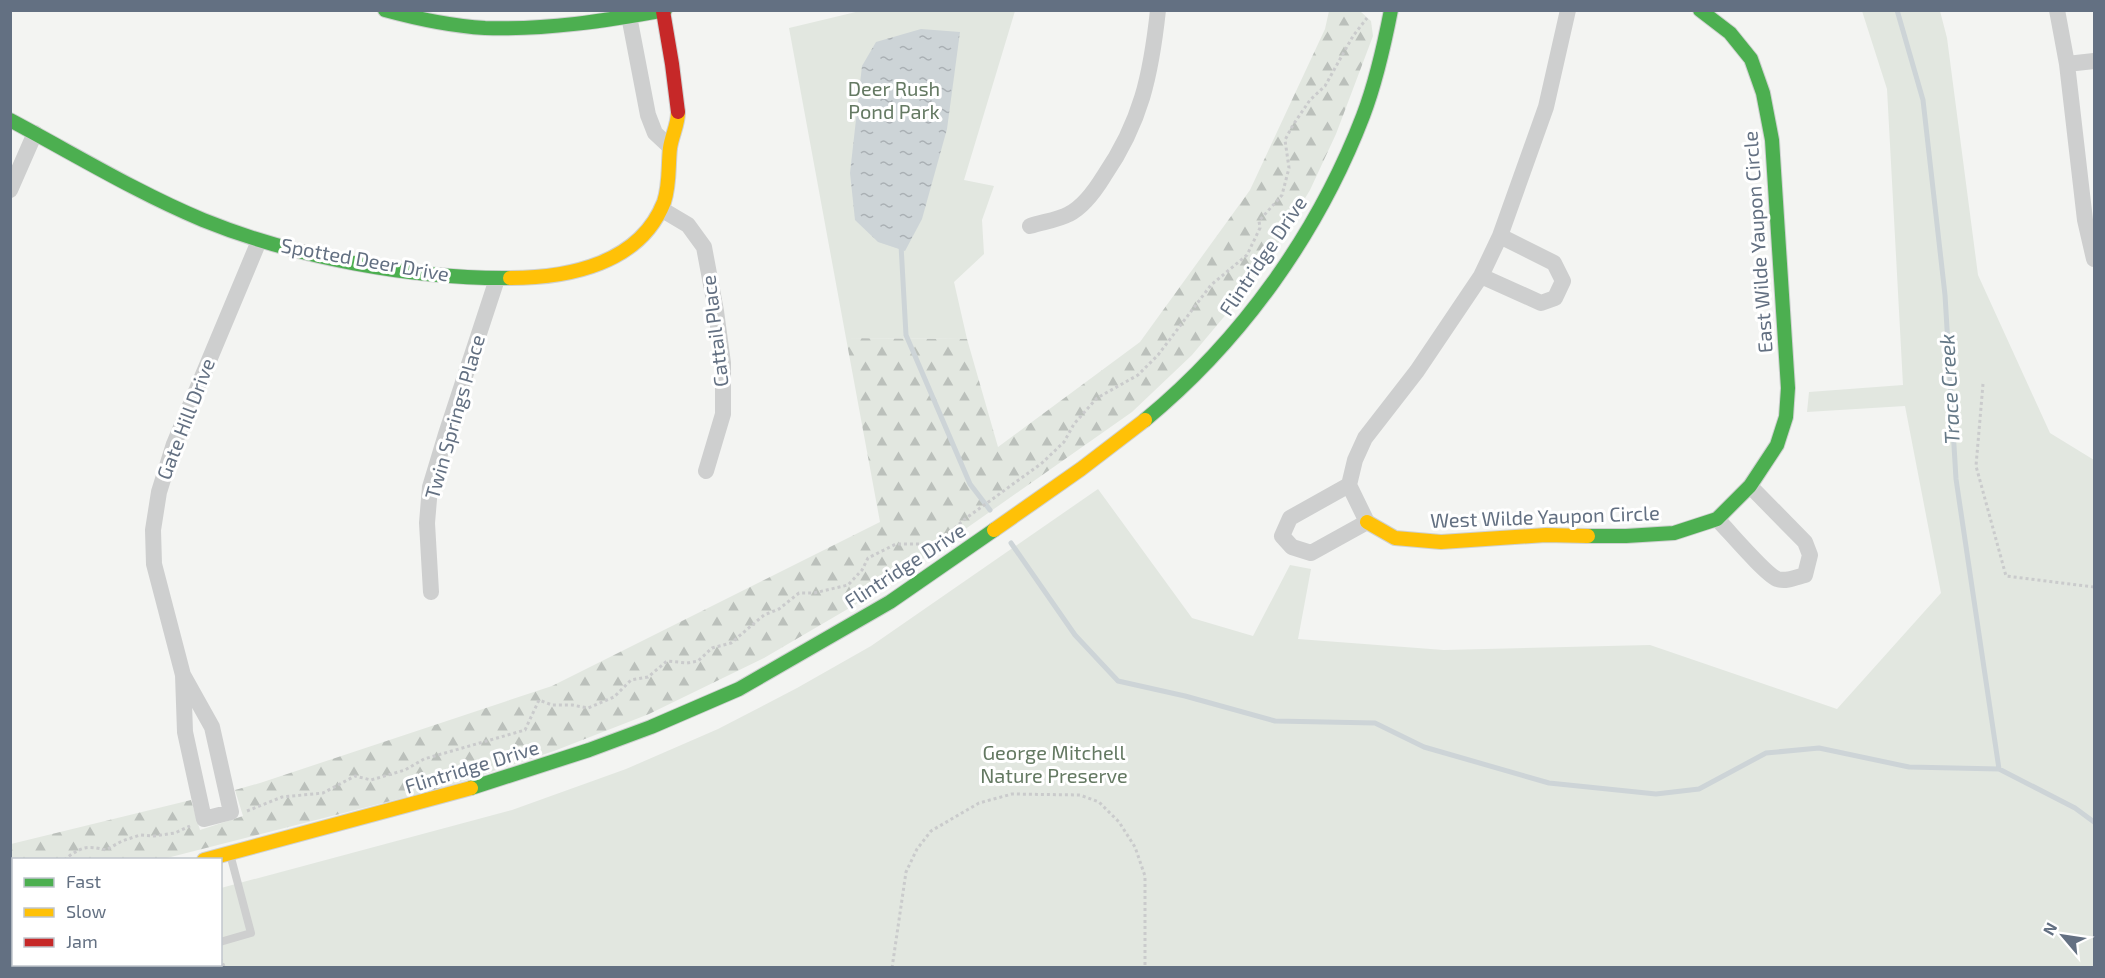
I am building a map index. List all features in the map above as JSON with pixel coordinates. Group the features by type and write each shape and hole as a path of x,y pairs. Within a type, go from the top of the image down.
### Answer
{"street":[{"path":"385,10 461,26 498,28 538,26 664,11"},
{"path":"1030,226 1071,213 1095,190 1118,156 1131,130 1145,92 1155,43 1158,10"},
{"path":"1349,485 1290,518 1282,536 1292,547 1311,553 1367,522 1349,485 1355,460 1365,438 1417,370 1481,276 1500,236 1546,107 1568,10"},
{"name":"East Wilde Yaupon Circle","path":"1700,10 1730,33 1751,59 1763,93 1772,140 1788,388 1786,417 1777,445 1750,486"},
{"path":"2057,10 2067,64 2085,220 2094,259"},
{"name":"Spotted Deer Drive","path":"10,120 134,188 201,219 260,241 350,261 434,274 497,279 549,276 580,271 601,265 623,253 640,237 661,209 670,171 670,147 678,120 664,11"},
{"name":"Flintridge Drive","path":"211,858 434,801 527,773 712,702 766,675 898,597 1035,502 1150,417 1185,386 1248,317 1282,270 1323,203 1364,113 1389,11"},
{"path":"629,15 648,115 655,133 670,147"},
{"path":"2067,64 2094,62"},
{"path":"10,190 34,133"},
{"name":"Cattail Place","path":"661,209 688,225 704,247 716,311 723,363 723,414 706,471"},
{"path":"1481,276 1540,303 1555,298 1563,281 1554,263 1500,236"},
{"name":"Gate Hill Drive","path":"204,819 185,732 183,675 154,564 153,530 159,492 174,444 260,241"},
{"name":"Twin Springs Place","path":"431,592 427,523 430,487 497,279"},
{"path":"1717,519 1764,568 1778,579 1790,580 1805,574 1810,555 1805,542 1750,486"},
{"name":"West Wilde Yaupon Circle","path":"1367,522 1395,538 1441,542 1546,535 1626,536 1674,533 1717,519 1750,486"},
{"name":"Gate Hill Drive","path":"183,675 212,727 231,812"},
{"path":"204,819 231,812"}],"lane":[{"path":"222,941 251,933 230,853"}],"path":[{"path":"231,812 248,811 282,796 323,794 355,776 371,780 405,770 424,759 525,730 539,700 552,705 588,708 614,697 631,680 648,678 667,661 687,663 698,661 712,648 731,643 764,615 779,609 799,593 814,593 848,585 862,570 868,558 896,544 935,544 965,519 1042,463 1064,442 1074,424 1097,398 1138,375 1158,355 1211,285 1247,255 1260,228 1259,221 1282,195 1289,168 1286,140 1310,100 1324,86 1353,36 1367,18 1369,10"},
{"path":"1983,384 1976,466 2006,576 2094,586"},
{"path":"892,968 906,873 916,849 931,831 979,803 1012,794 1080,795 1099,802 1119,822 1135,847 1145,876 1145,968"},
{"path":"67,858 89,846 106,850 140,835 175,833 204,819"}],"green space":[{"name":"Deer Rush Pond Park","path":"860,11 1015,11 964,180 994,186 982,220 984,254 954,282 967,339 846,338 789,28"},
{"path":"1329,11 1361,12 1371,21 1373,36 1336,134 1310,190 1259,275 1192,355 1132,412 870,596 764,658 649,714 554,751 442,788 167,858 12,858 11,898 11,844 191,800 200,830 243,816 235,790 552,686 880,522 846,338 967,339 998,447 1140,342 1250,190 1325,29"},
{"name":"George Mitchell Nature Preserve","path":"1862,11 1940,11 1947,38 1978,275 2050,433 2094,460 2094,967 11,968 11,942 12,966 222,966 222,888 512,810 626,769 718,729 871,646 1098,489 1192,618 1253,636 1290,565 1311,569 1298,639 1444,650 1650,645 1837,709 1941,593 1905,406 1807,412 1809,392 1903,385 1887,89"}],"water":[{"path":"921,29 960,32 947,129 922,219 905,251 878,242 855,220 850,173 862,66 876,42"}],"waterway":[{"name":"Trace Creek","path":"1897,10 1923,100 1945,295 1956,479 1999,769"},
{"path":"901,245 906,335 970,484 990,510"},
{"path":"1011,543 1075,635 1118,681 1185,696 1275,721 1375,723 1424,747 1549,783 1656,794 1699,789 1766,753 1819,748 1909,767 1999,769 2075,808 2094,822"}],"traffic: fast":[{"path":"385,10 447,24 485,28 530,28 575,24 665,10"},
{"path":"1145,420 1180,389 1245,320 1300,243 1324,202 1363,116 1379,64 1391,10"},
{"path":"1588,536 1674,533 1717,519 1750,486 1777,445 1786,417 1788,388 1772,140 1763,93 1751,59 1730,33 1700,10"},
{"path":"10,120 154,197 203,220 238,233 314,255 394,270 433,275 510,278"},
{"path":"471,788 589,750 651,727 739,689 890,602 994,530"}],"traffic: slow":[{"path":"510,278 555,275 578,270 600,263 620,253 638,240 653,223 664,202 670,148 678,112"},
{"path":"994,530 1081,469 1145,420"},
{"path":"1367,522 1395,538 1441,542 1546,535 1588,536"},
{"path":"211,858 471,788"}],"traffic: jam":[{"path":"663,11 678,112"}]}
